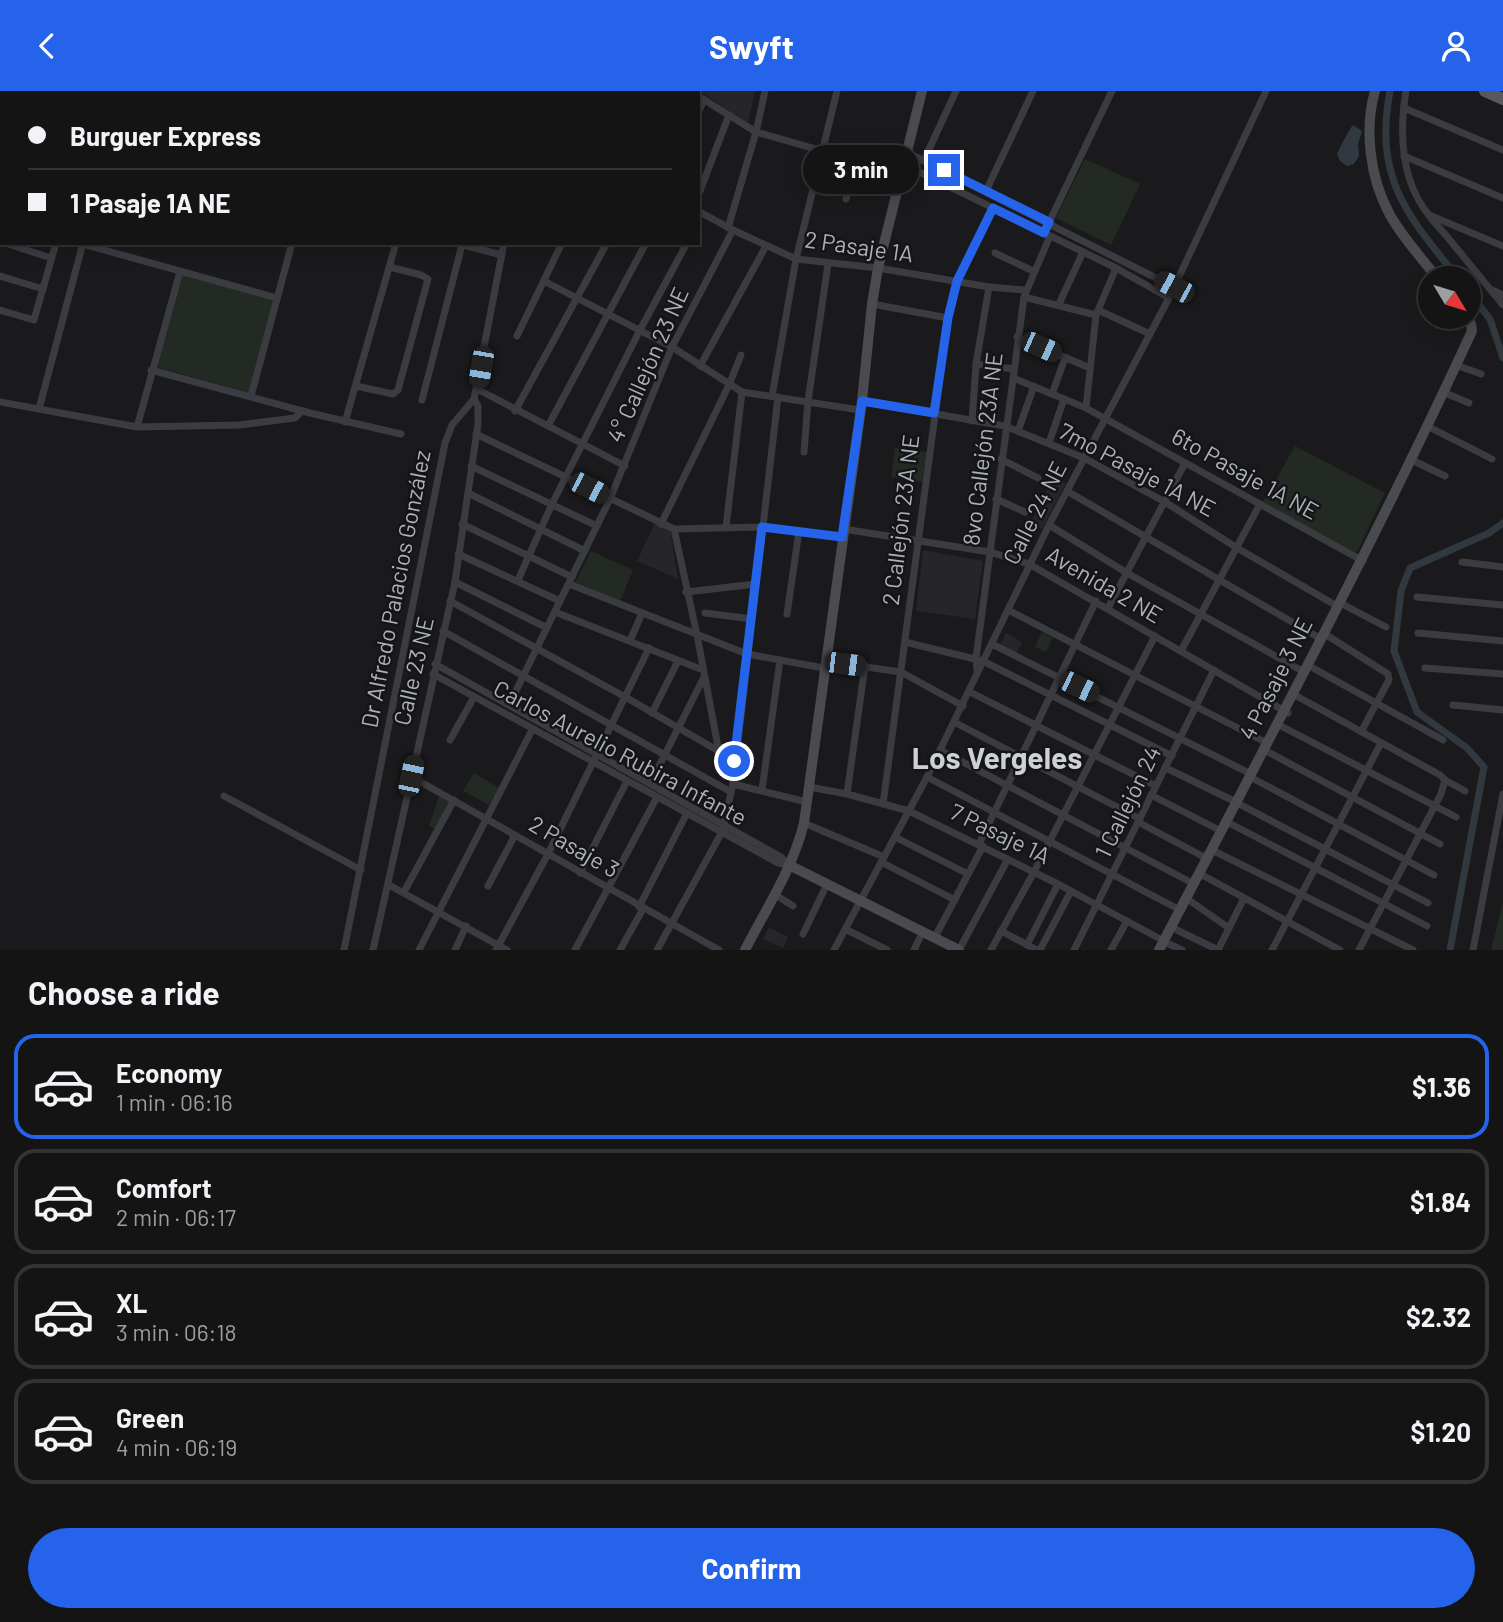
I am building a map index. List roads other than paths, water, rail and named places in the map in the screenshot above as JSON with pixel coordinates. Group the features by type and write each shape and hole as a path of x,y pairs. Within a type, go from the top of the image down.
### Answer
{"main road":[{"path":"1485,91 1503,99"}],"street":[{"name":"4° Callejón 23 NE","path":"509,705 610,499 672,347 730,229 765,91"},
{"path":"657,950 723,829 732,788 775,396 796,259 836,91"},
{"path":"745,950 789,865 804,823 861,406 872,304 878,268 922,91"},
{"path":"924,160 956,91"},
{"path":"986,191 1033,91"},
{"name":"8vo Callejón 23A NE","path":"979,660 1005,426 1025,293 1049,222 1112,91"},
{"name":"Calle 24 NE","path":"834,950 927,777 970,692 979,660 992,644 1049,524 1169,297 1266,91"},
{"path":"1374,91 1370,143 1376,180 1389,214 1428,266"},
{"path":"1406,91 1405,156 1413,189 1427,214 1503,305"},
{"path":"701,98 756,132 856,162 904,170 993,208 1169,297"},
{"path":"1404,108 1503,150"},
{"path":"700,191 729,115"},
{"path":"908,152 1174,287"},
{"path":"1405,156 1503,198"},
{"path":"846,199 856,162"},
{"name":"2 Callejón 23A NE","path":"883,804 948,318 957,281 993,208"},
{"name":"2 Pasaje 1A","path":"700,212 796,259 878,268 1025,293 1097,312 1150,334"},
{"path":"1427,214 1503,246"},
{"path":"11,245 51,258"},
{"path":"0,310 34,320 55,245"},
{"path":"39,409 82,245"},
{"path":"86,245 277,298"},
{"path":"251,396 291,245"},
{"path":"345,422 396,245"},
{"path":"422,400 459,245"},
{"path":"463,245 502,255"},
{"name":"Dr Alfredo Palacios González","path":"344,950 445,443 452,425 474,399 477,389 504,245"},
{"path":"517,336 561,245"},
{"path":"515,411 606,245"},
{"path":"548,426 645,245"},
{"path":"517,580 552,504 686,245"},
{"path":"700,366 766,246"},
{"path":"1059,304 1083,252"},
{"path":"995,253 1033,271"},
{"path":"804,452 808,401 828,264"},
{"path":"356,386 393,394 398,390 428,279 390,267"},
{"path":"1086,408 1097,312 1116,268"},
{"path":"137,426 180,272"},
{"path":"0,276 43,289"},
{"path":"544,281 672,347 742,392 726,527"},
{"path":"972,421 976,364 989,287"},
{"path":"1490,289 1503,295"},
{"path":"872,304 948,318"},
{"name":"4 Pasaje 3 NE","path":"1363,561 1472,329"},
{"path":"1017,337 1090,368"},
{"path":"661,524 741,355"},
{"path":"1052,394 1065,358"},
{"path":"976,364 1014,369"},
{"path":"1456,365 1481,375"},
{"path":"151,370 302,411 401,434"},
{"name":"6to Pasaje 1A NE","path":"1013,378 1106,418 1363,561"},
{"path":"1018,431 1034,386"},
{"path":"477,389 625,466"},
{"name":"7mo Pasaje 1A NE","path":"742,392 934,413 1005,426 1084,458 1165,502 1237,548 1340,606 1386,627"},
{"path":"1443,392 1469,403"},
{"name":"Calle 23 NE","path":"373,950 455,582 476,434 478,406 474,399"},
{"path":"1049,443 1064,399"},
{"path":"0,402 137,426 239,425 296,418 302,411"},
{"path":"1427,426 1492,459"},
{"name":"4 Pasaje 3 NE","path":"1164,946 1180,910 1204,876 1221,831 1238,804 1416,462 1427,426"},
{"path":"476,434 674,529 719,752"},
{"path":"1001,459 1038,478"},
{"path":"1416,462 1445,476"},
{"path":"1108,608 1185,463"},
{"path":"471,466 597,526"},
{"path":"1067,491 1219,582 1388,674 1389,680 1361,732"},
{"path":"468,493 585,551"},
{"path":"996,499 1025,512"},
{"path":"1181,651 1260,504"},
{"path":"462,524 528,554 570,580 642,613 747,654 780,660 866,666 901,672 963,706"},
{"path":"1049,524 1127,573 1308,670 1378,703 1443,740"},
{"name":"Avenida 2 NE","path":"674,529 762,527 842,533 990,552 1029,565 1096,601 1286,712"},
{"path":"788,614 799,531"},
{"path":"458,554 560,601"},
{"path":"1462,562 1503,567"},
{"path":"455,582 547,628"},
{"path":"686,592 756,584"},
{"path":"1418,597 1503,605"},
{"path":"450,601 627,698 734,761"},
{"path":"935,937 968,874 1096,601"},
{"path":"1008,610 1136,675 1440,844"},
{"path":"555,612 649,648 703,673"},
{"path":"630,641 642,613"},
{"path":"705,613 752,619"},
{"path":"443,631 613,727 732,788 762,790 807,801"},
{"path":"1418,633 1503,641"},
{"path":"990,950 1034,872 1155,636"},
{"path":"905,642 979,660 1171,756"},
{"path":"992,644 1119,707 1434,875"},
{"path":"497,947 613,727 649,648"},
{"path":"762,790 780,660"},
{"path":"652,713 678,661"},
{"name":"Carlos Aurelio Rubira Infante","path":"435,664 650,784 723,829"},
{"path":"847,794 866,666"},
{"path":"1426,668 1503,674"},
{"name":"1 Callejón 24","path":"1074,950 1214,670"},
{"path":"650,784 703,673"},
{"name":"Carlos Aurelio Rubira Infante","path":"433,674 593,764 723,829"},
{"path":"970,692 1156,786"},
{"path":"1295,695 1465,791"},
{"path":"450,740 474,697"},
{"path":"1453,705 1503,710"},
{"name":"4 Pasaje 3 NE","path":"1267,748 1281,726 1286,712"},
{"path":"954,722 1139,820 1413,950"},
{"path":"1281,726 1455,817"},
{"path":"419,950 532,730"},
{"path":"1274,950 1381,743"},
{"path":"940,750 1194,884"},
{"path":"1166,768 1428,902"},
{"name":"2 Pasaje 3","path":"411,776 719,950"},
{"path":"927,777 1180,910"},
{"path":"1359,950 1435,806 1445,786 1445,780"},
{"path":"580,873 627,781"},
{"name":"7 Pasaje 1A","path":"809,787 909,811 1097,904 1164,946 1182,950"},
{"path":"1473,950 1503,794"},
{"path":"1151,795 1221,831"},
{"path":"224,796 360,870"},
{"path":"576,950 657,797"},
{"path":"404,893 454,800"},
{"name":"4 Pasaje 3 NE","path":"1164,946 1177,930 1194,884 1231,824 1238,804"},
{"path":"620,950 687,813"},
{"path":"804,823 883,860 955,900"},
{"path":"1231,824 1427,926"},
{"path":"723,829 959,950 1008,859"},
{"path":"488,887 515,835"},
{"path":"895,837 968,874"},
{"path":"1204,876 1340,950"},
{"path":"803,934 827,884"},
{"path":"1027,945 1058,884"},
{"path":"389,885 466,926 497,947 507,950"},
{"path":"1001,931 1039,950 1070,891"},
{"path":"774,894 793,906"},
{"path":"1177,930 1218,950 1244,898"},
{"path":"1188,900 1229,928"},
{"path":"1111,950 1127,921"},
{"path":"455,950 466,926"},
{"path":"845,929 887,950"},
{"path":"914,950 923,931"}],"waterway":[{"path":"1390,91 1386,121 1387,148 1398,193 1409,214 1448,266"},
{"path":"1481,308 1490,319 1503,358"},
{"path":"1450,950 1484,767 1467,748 1417,712 1394,651 1401,591 1410,568 1489,533 1503,523"}],"district":[{"name":"Los Vergeles","path":"997,759"}]}
